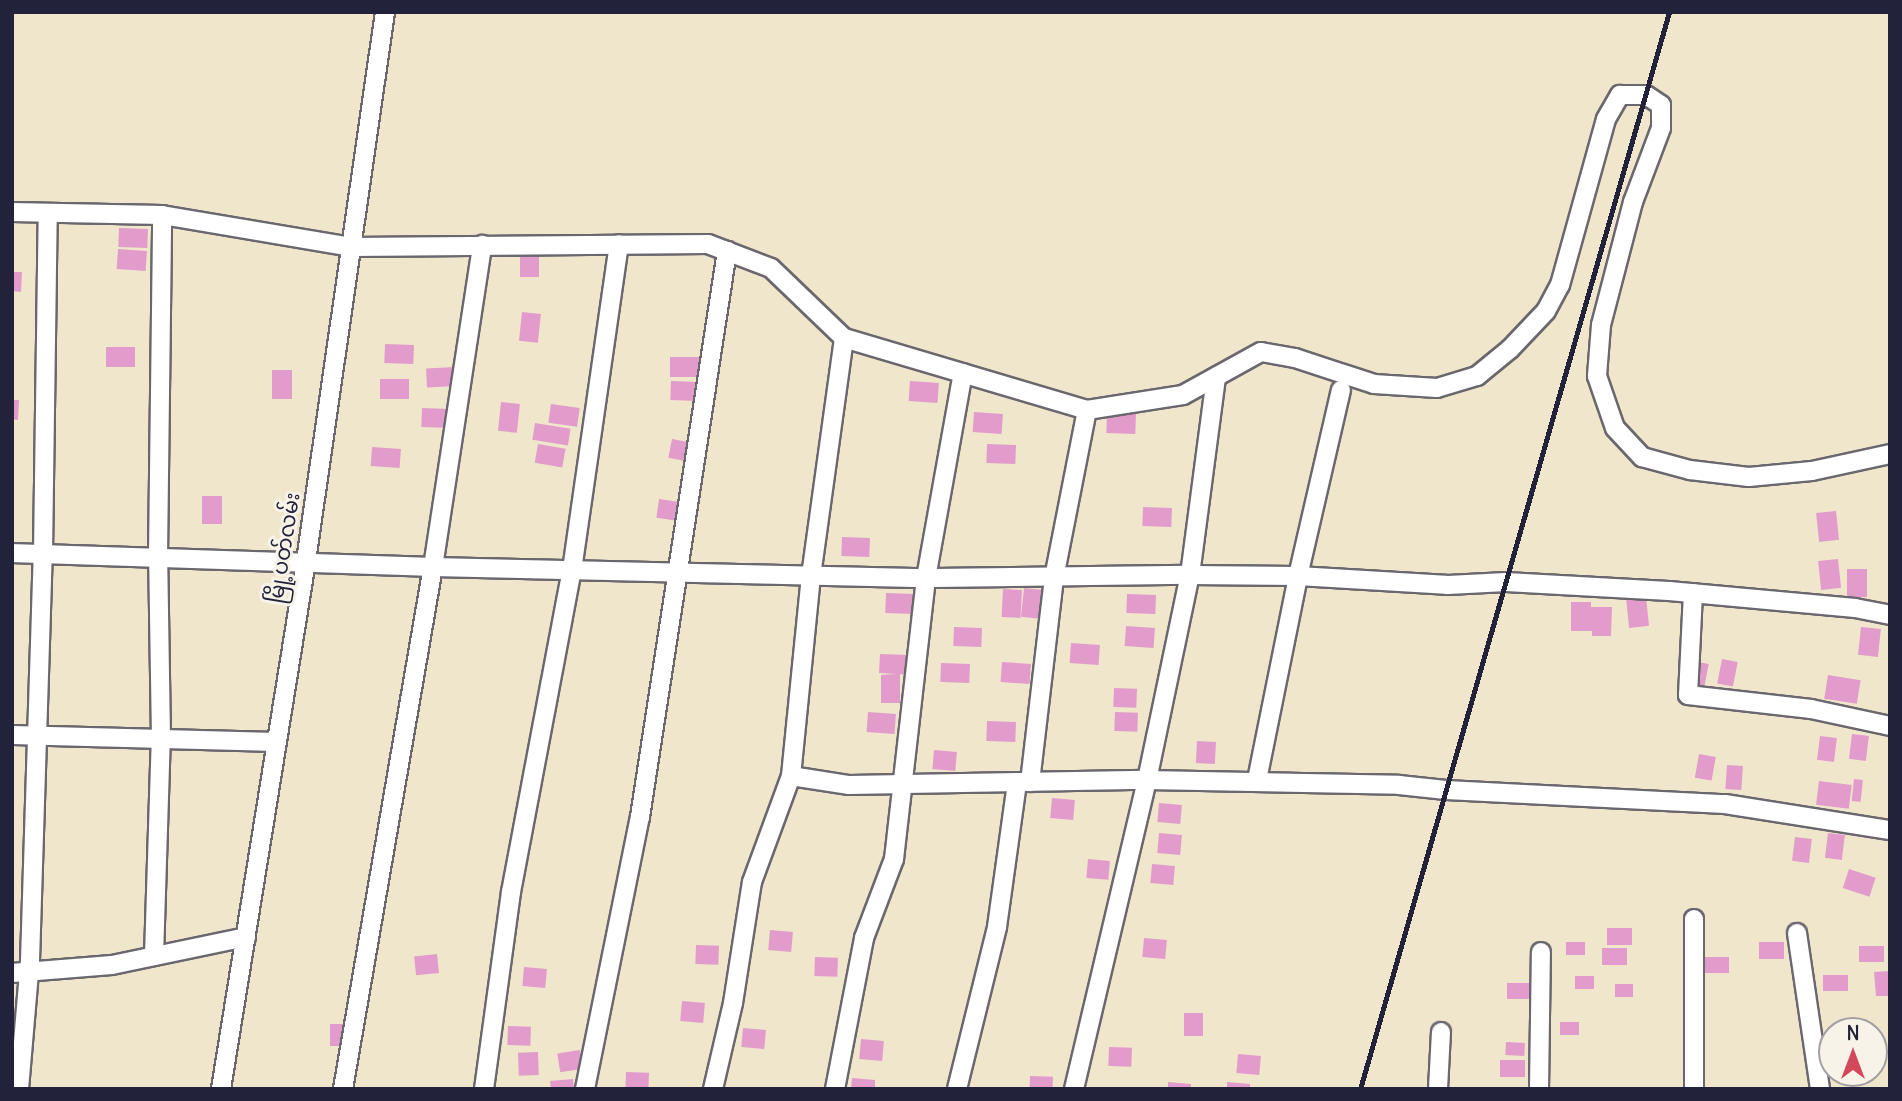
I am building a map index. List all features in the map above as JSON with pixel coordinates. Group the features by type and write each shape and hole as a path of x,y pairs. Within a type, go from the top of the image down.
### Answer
{"street":[{"name":"မြို့ပတ်လမ်း","path":"221,1089 306,561 385,12"},
{"path":"12,212 162,215 352,247 708,244 771,268 844,338 1087,410 1183,395 1261,352 1295,358 1374,384 1437,388 1477,376 1510,349 1546,311 1560,285 1606,119 1620,95 1646,95 1661,105 1661,128 1633,202 1601,325 1597,376 1615,428 1642,457 1690,470 1749,477 1812,471 1890,454"},
{"path":"19,1089 20,972 37,736 43,553 48,213"},
{"path":"154,956 161,739 158,557 162,215"},
{"path":"484,1089 511,892 572,570 619,244"},
{"path":"343,1089 433,568 482,245"},
{"path":"585,1089 640,817 727,251"},
{"path":"713,1089 733,1003 752,882 791,776 811,576 844,338"},
{"path":"835,1089 864,938 894,859 926,578 963,373"},
{"path":"1074,1089 1147,780 1190,575 1216,377"},
{"path":"1257,780 1298,576 1341,390"},
{"path":"957,1089 997,928 1023,782 1054,578 1087,410"},
{"path":"12,552 306,561 433,568 811,576 1054,578 1190,575 1298,576 1448,585 1506,582 1693,593 1855,608 1890,615"},
{"path":"1693,593 1688,695 1811,709 1890,726"},
{"path":"12,735 277,742"},
{"path":"791,776 849,785 1147,780 1257,780 1399,785 1446,790 1725,804 1890,830"},
{"path":"1693,919 1694,1089"},
{"path":"1797,933 1820,1089"},
{"path":"20,972 112,965 246,937"},
{"path":"1539,1089 1541,952"},
{"path":"1438,1089 1441,1032"}],"building":[{"path":"119,228 148,229 147,248 118,247"},
{"path":"520,248 539,248 539,277 520,277"},
{"path":"118,249 147,251 146,271 117,269"},
{"path":"12,272 22,272 21,292 12,291"},
{"path":"522,312 541,314 538,343 519,341"},
{"path":"385,344 414,345 413,364 384,363"},
{"path":"106,347 135,347 135,367 106,367"},
{"path":"670,357 699,357 699,377 670,377"},
{"path":"455,367 456,386 427,387 426,369"},
{"path":"272,370 292,370 292,399 272,399"},
{"path":"380,379 409,379 409,399 380,399"},
{"path":"671,381 699,382 698,401 670,400"},
{"path":"910,381 939,383 938,403 909,401"},
{"path":"12,400 19,400 18,420 12,419"},
{"path":"501,402 520,404 517,433 498,431"},
{"path":"551,404 580,408 577,427 548,423"},
{"path":"422,408 451,409 450,428 421,427"},
{"path":"974,412 1003,414 1002,434 973,432"},
{"path":"1107,413 1136,414 1135,434 1106,433"},
{"path":"535,423 571,429 568,445 532,440"},
{"path":"672,439 697,444 693,462 668,458"},
{"path":"538,444 566,449 562,468 535,463"},
{"path":"987,444 1016,445 1015,464 986,463"},
{"path":"372,447 401,449 400,468 371,466"},
{"path":"202,496 222,496 222,524 202,524"},
{"path":"659,499 687,503 684,522 656,518"},
{"path":"1143,507 1172,508 1171,527 1142,526"},
{"path":"1836,511 1839,540 1819,542 1816,513"},
{"path":"842,537 870,538 869,557 841,556"},
{"path":"1838,559 1841,588 1821,590 1818,561"},
{"path":"1847,569 1867,569 1867,597 1847,597"},
{"path":"1024,588 1043,590 1040,619 1021,617"},
{"path":"1003,589 1022,590 1021,618 1002,617"},
{"path":"886,593 915,594 914,614 885,613"},
{"path":"1127,594 1156,595 1155,614 1126,613"},
{"path":"1646,597 1649,626 1629,628 1626,599"},
{"path":"1571,602 1591,602 1591,607 1612,607 1611,636 1592,636 1592,631 1571,631"},
{"path":"1126,626 1155,628 1154,648 1125,646"},
{"path":"954,627 982,628 981,647 953,646"},
{"path":"1861,627 1881,629 1878,657 1858,655"},
{"path":"1071,643 1100,645 1099,665 1070,663"},
{"path":"880,654 909,655 908,675 900,674 900,703 881,703 881,675 896,674 879,673"},
{"path":"1722,659 1738,662 1733,687 1717,684"},
{"path":"1693,661 1709,664 1704,689 1688,686"},
{"path":"1002,662 1031,664 1030,684 1001,682"},
{"path":"941,663 970,664 969,683 940,682"},
{"path":"1828,675 1861,680 1857,704 1824,699"},
{"path":"1114,688 1137,689 1136,708 1113,707"},
{"path":"868,712 896,714 895,734 867,732"},
{"path":"1115,712 1138,713 1137,732 1114,731"},
{"path":"987,721 1016,722 1015,742 986,741"},
{"path":"1852,734 1869,736 1866,761 1849,759"},
{"path":"1820,736 1837,738 1834,762 1817,760"},
{"path":"1197,741 1216,742 1215,764 1196,763"},
{"path":"934,750 957,752 955,771 932,769"},
{"path":"1699,754 1716,757 1712,781 1695,778"},
{"path":"1727,765 1743,766 1741,790 1725,789"},
{"path":"1854,779 1863,780 1861,802 1852,801"},
{"path":"1819,781 1852,785 1849,809 1816,805"},
{"path":"1052,798 1075,800 1073,820 1050,818"},
{"path":"1159,803 1182,805 1180,824 1157,822"},
{"path":"1159,833 1182,835 1180,855 1157,853"},
{"path":"1828,833 1845,835 1842,860 1825,858"},
{"path":"1795,837 1812,839 1809,863 1792,861"},
{"path":"1088,859 1110,861 1108,880 1086,878"},
{"path":"1152,864 1175,866 1173,885 1150,883"},
{"path":"1849,869 1876,878 1869,897 1843,888"},
{"path":"1607,928 1632,928 1632,945 1607,945"},
{"path":"770,930 793,932 791,952 768,950"},
{"path":"1144,938 1167,940 1165,959 1142,957"},
{"path":"1566,942 1585,942 1585,955 1566,955"},
{"path":"1759,942 1784,942 1784,959 1759,959"},
{"path":"696,945 719,946 718,965 695,964"},
{"path":"1859,946 1884,946 1884,962 1859,962"},
{"path":"1602,948 1627,948 1627,965 1602,965"},
{"path":"437,954 439,973 416,975 414,956"},
{"path":"815,957 838,958 837,977 814,976"},
{"path":"1705,957 1729,957 1729,973 1705,973"},
{"path":"524,967 547,969 545,988 522,986"},
{"path":"1890,971 1890,996 1876,996 1874,972"},
{"path":"1823,975 1848,975 1848,991 1823,991"},
{"path":"1575,976 1594,976 1594,989 1575,989"},
{"path":"1507,983 1532,983 1532,999 1507,999"},
{"path":"1615,984 1633,984 1633,997 1615,997"},
{"path":"682,1001 705,1003 703,1023 680,1021"},
{"path":"1184,1013 1203,1013 1203,1036 1184,1036"},
{"path":"1560,1022 1579,1022 1579,1035 1560,1035"},
{"path":"330,1024 349,1024 349,1046 330,1046"},
{"path":"508,1026 531,1027 530,1046 507,1045"},
{"path":"743,1028 766,1030 764,1049 741,1047"},
{"path":"861,1039 884,1041 882,1061 859,1059"},
{"path":"1506,1042 1525,1043 1524,1056 1505,1055"},
{"path":"1109,1047 1132,1048 1131,1067 1108,1066"},
{"path":"580,1050 583,1069 560,1072 557,1054"},
{"path":"538,1052 539,1075 519,1076 518,1053"},
{"path":"1238,1054 1261,1056 1259,1075 1236,1073"},
{"path":"1500,1060 1525,1060 1525,1077 1500,1077"},
{"path":"626,1072 649,1073 648,1089 625,1089"},
{"path":"1030,1076 1053,1077 1053,1089 1030,1089"},
{"path":"852,1078 875,1080 875,1089 851,1089"},
{"path":"573,1079 574,1089 551,1089 550,1081"},
{"path":"1168,1082 1191,1084 1191,1089 1168,1089"},
{"path":"1227,1082 1250,1084 1250,1089 1227,1089"}],"railway":[{"path":"1360,1089 1669,12"}]}
